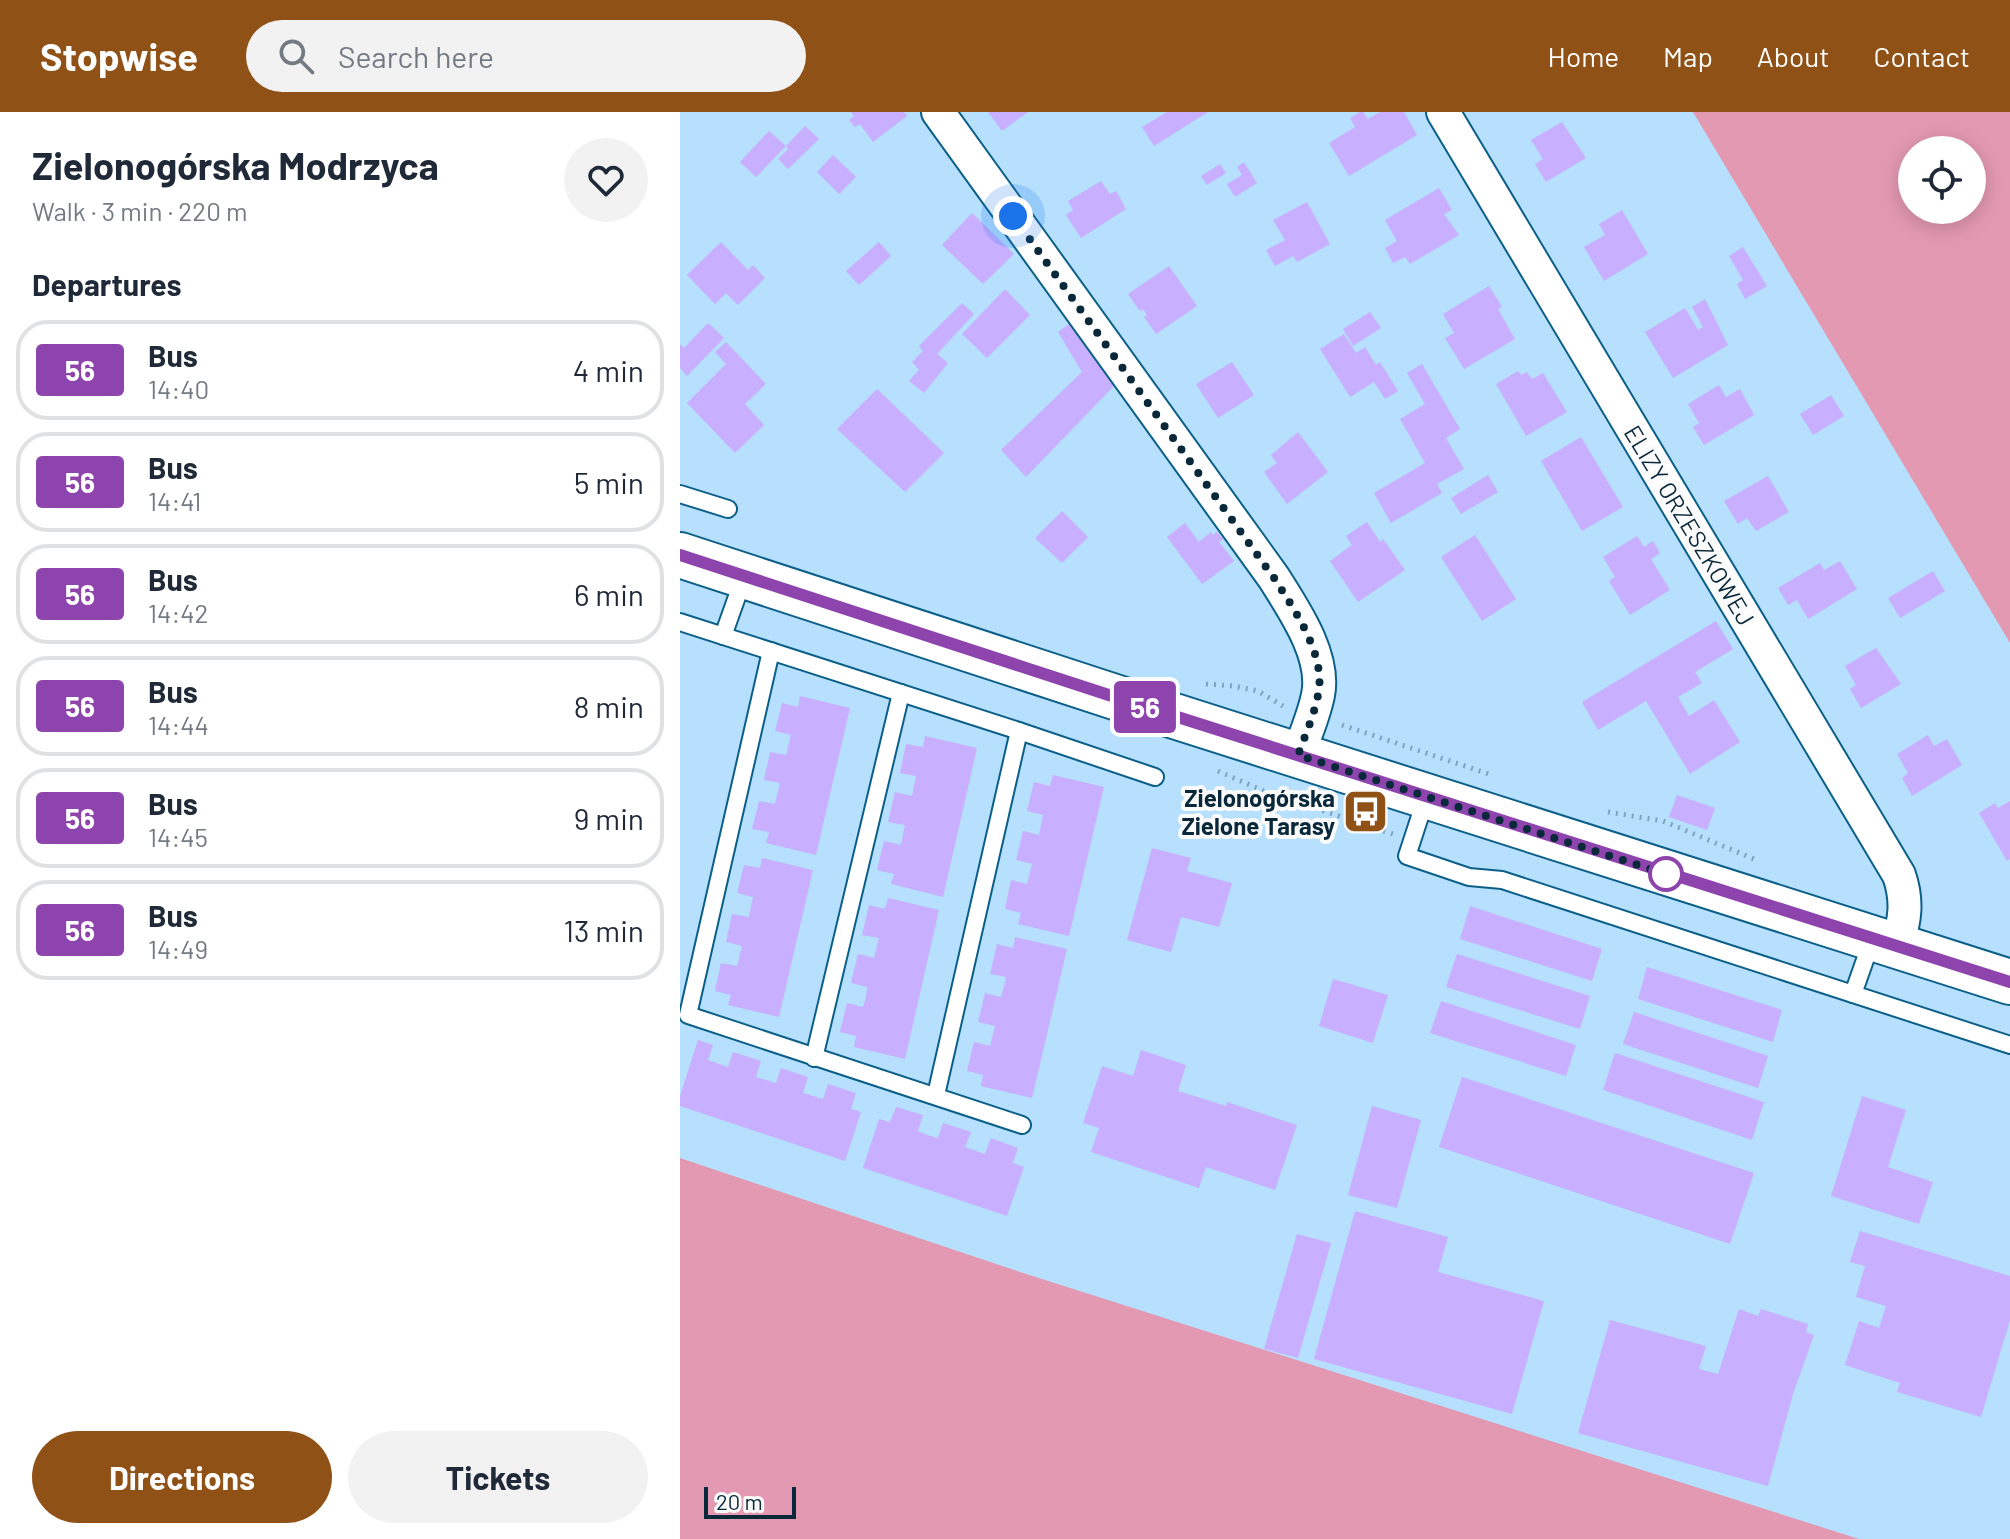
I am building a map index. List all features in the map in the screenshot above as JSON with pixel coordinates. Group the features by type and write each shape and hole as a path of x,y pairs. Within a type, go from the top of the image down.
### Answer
{"street":[{"path":"938,112 1265,565 1304,627 1315,659 1319,693 1298,755"},
{"name":"ELIZY ORZESZKOWEJ","path":"1443,112 1899,875 1906,895 1905,918 1885,942"},
{"path":"680,555 2010,982"}],"lane":[{"path":"680,494 728,509"},
{"path":"723,636 745,575"},
{"path":"680,622 1155,777"},
{"path":"771,651 688,1015 1022,1125"},
{"path":"814,1058 901,693"},
{"path":"936,1095 1019,731"},
{"path":"1427,797 1407,856 1469,877 1502,880 2010,1045"},
{"path":"1853,994 1885,942"}],"shaded area":[{"path":"1693,112 2010,112 2010,643"},
{"path":"680,1158 1020,1272 1859,1539 680,1539"}],"building":[{"path":"851,112 904,112 907,116 873,142 860,124 855,127 849,120 854,116"},
{"path":"988,112 1028,112 1002,131"},
{"path":"1167,112 1208,112 1154,146 1142,127"},
{"path":"1360,112 1368,119 1380,112 1404,112 1417,135 1349,176 1329,143 1355,127 1350,118"},
{"path":"1562,122 1586,158 1546,182 1535,164 1543,159 1531,140"},
{"path":"805,126 819,139 788,169 778,159"},
{"path":"769,131 786,146 756,177 740,162"},
{"path":"833,155 856,177 839,194 817,172"},
{"path":"1244,162 1257,183 1235,197 1227,184 1242,175 1237,167"},
{"path":"1220,164 1226,173 1207,185 1201,176"},
{"path":"1101,181 1110,194 1116,191 1126,209 1081,238 1066,215 1073,210 1068,201"},
{"path":"1439,188 1452,210 1444,214 1459,235 1410,264 1405,257 1393,263 1385,248 1397,241 1385,220"},
{"path":"1307,202 1330,244 1297,262 1293,256 1275,266 1266,250 1285,240 1273,220"},
{"path":"1622,210 1648,254 1604,281 1584,247 1605,235 1599,224"},
{"path":"972,213 1014,254 983,284 942,245"},
{"path":"721,242 748,270 753,265 765,278 738,305 726,293 715,304 687,275"},
{"path":"879,242 891,256 859,285 846,271"},
{"path":"1743,247 1767,286 1745,299 1737,284 1743,280 1729,256"},
{"path":"1169,266 1197,306 1156,334 1144,317 1147,315 1143,309 1140,311 1128,294"},
{"path":"1489,286 1502,307 1498,309 1515,339 1464,369 1445,338 1454,333 1443,314"},
{"path":"1005,289 1030,315 987,358 962,334"},
{"path":"1705,299 1728,345 1673,378 1645,332 1685,308 1698,330 1703,327 1692,307"},
{"path":"962,303 974,314 937,354 948,363 924,393 909,381 919,370 912,362 923,351 919,346"},
{"path":"1370,312 1381,328 1353,346 1343,329"},
{"path":"1073,321 1118,384 1026,477 1001,450 1082,372 1058,332"},
{"path":"708,323 724,338 687,376 680,368 680,344 684,348"},
{"path":"1344,334 1356,353 1365,347 1376,365 1380,362 1398,391 1385,399 1374,382 1350,397 1320,349"},
{"path":"726,342 766,384 745,404 764,425 735,453 687,403 726,364 715,352"},
{"path":"1232,362 1254,395 1218,418 1196,384"},
{"path":"1422,364 1460,429 1446,438 1464,469 1437,484 1442,493 1391,523 1374,493 1425,463 1400,419 1425,404 1407,373"},
{"path":"1518,371 1521,375 1527,372 1532,379 1543,373 1567,412 1526,436 1496,384"},
{"path":"1719,385 1726,397 1740,389 1754,415 1704,445 1693,427 1699,423 1688,404"},
{"path":"877,389 944,453 905,492 837,429"},
{"path":"1831,395 1844,416 1813,435 1800,414"},
{"path":"1298,432 1328,472 1287,504 1264,472 1277,463 1271,455"},
{"path":"1581,437 1623,507 1582,531 1541,461"},
{"path":"1488,475 1498,492 1461,514 1451,498"},
{"path":"1768,476 1789,512 1756,531 1747,518 1738,524 1724,501"},
{"path":"1062,511 1088,537 1062,563 1035,538"},
{"path":"1367,522 1405,570 1358,602 1330,561 1352,545 1346,536"},
{"path":"1185,523 1199,542 1211,532 1213,535 1217,532 1223,539 1219,542 1234,561 1202,584 1167,537"},
{"path":"1475,535 1516,599 1482,621 1441,557"},
{"path":"1637,536 1644,547 1653,541 1660,553 1651,559 1670,590 1630,615 1609,581 1615,577 1603,557"},
{"path":"1840,561 1857,589 1808,619 1797,600 1788,605 1778,588 1820,563 1824,570"},
{"path":"1933,571 1945,591 1900,618 1888,598"},
{"path":"1716,621 1733,649 1695,672 1702,683 1678,697 1689,716 1714,700 1740,742 1690,774 1646,701 1598,730 1582,702"},
{"path":"1876,648 1901,684 1861,708 1850,689 1856,685 1845,666"},
{"path":"800,696 850,708 816,855 766,843 769,832 752,829 759,801 775,804 780,783 764,780 770,752 786,755 791,735 775,731 782,703 798,707"},
{"path":"1928,735 1934,746 1947,739 1962,765 1912,796 1902,778 1908,773 1897,754"},
{"path":"925,736 977,748 943,897 891,884 894,874 877,870 884,841 901,845 905,825 888,822 895,792 912,796 916,776 900,773 906,744 923,747"},
{"path":"1053,775 1104,787 1069,936 1018,924 1021,913 1005,909 1011,880 1027,884 1032,864 1016,860 1023,831 1039,835 1043,815 1027,811 1034,782 1050,786"},
{"path":"1677,795 1715,808 1707,830 1669,817"},
{"path":"2010,801 2010,859 2007,861 1979,813 1995,803 1998,808"},
{"path":"1152,848 1191,858 1187,871 1232,883 1219,927 1181,917 1171,952 1127,940"},
{"path":"762,858 813,870 779,1017 728,1005 731,995 715,991 721,963 737,966 742,946 726,942 732,914 749,917 753,897 737,893 744,865 760,868"},
{"path":"888,898 939,910 905,1059 854,1047 856,1036 840,1032 847,1003 863,1007 866,997 867,987 851,983 858,954 874,958 879,938 862,935 869,905 885,909"},
{"path":"1470,906 1602,949 1592,981 1460,939"},
{"path":"1015,937 1067,949 1032,1098 981,1086 983,1075 967,1071 974,1042 990,1046 995,1026 978,1022 985,993 1001,997 1004,987 1006,977 990,974 997,944 1013,948"},
{"path":"1457,954 1590,996 1580,1029 1446,987"},
{"path":"1647,967 1782,1010 1773,1042 1638,999"},
{"path":"1333,979 1388,995 1373,1043 1319,1026"},
{"path":"1441,1001 1576,1045 1566,1076 1430,1033"},
{"path":"1634,1012 1768,1056 1758,1088 1623,1044"},
{"path":"698,1040 713,1045 708,1060 728,1067 733,1052 761,1061 756,1077 776,1083 781,1068 808,1077 803,1093 823,1099 828,1084 856,1093 851,1109 861,1112 845,1161 680,1106 680,1096"},
{"path":"1141,1050 1186,1065 1178,1091 1226,1106 1227,1102 1297,1125 1275,1190 1206,1167 1199,1188 1091,1152 1099,1128 1083,1123 1102,1066 1133,1076"},
{"path":"1615,1053 1764,1102 1752,1140 1603,1090"},
{"path":"1462,1077 1754,1173 1730,1244 1439,1147"},
{"path":"1862,1096 1906,1110 1888,1167 1933,1182 1919,1224 1831,1196"},
{"path":"1372,1106 1421,1120 1397,1208 1348,1195"},
{"path":"896,1107 923,1115 918,1131 927,1135 938,1138 943,1123 971,1132 965,1147 985,1154 991,1138 1018,1148 1013,1163 1024,1167 1007,1216 863,1168 879,1119 890,1122"},
{"path":"1355,1211 1448,1237 1438,1272 1544,1301 1512,1414 1314,1359"},
{"path":"1860,1231 2010,1276 2010,1320 1981,1417 1897,1392 1900,1383 1845,1365 1859,1321 1879,1328 1886,1306 1856,1297 1865,1266 1850,1262"},
{"path":"1297,1234 1331,1243 1298,1358 1264,1349"},
{"path":"1739,1309 1758,1316 1761,1309 1808,1324 1806,1332 1814,1335 1793,1394 1768,1486 1578,1433 1610,1320 1706,1346 1699,1369 1718,1374"}],"bus line":[{"name":"56","path":"680,555 1815,922 2010,982"}],"place":[{"name":"Zielonogórska Zielone Tarasy","path":"1366,811"}],"route":[{"path":"1013,216 1274,578 1304,627 1312,648 1319,693 1298,755 1675,877 1666,874"}]}
